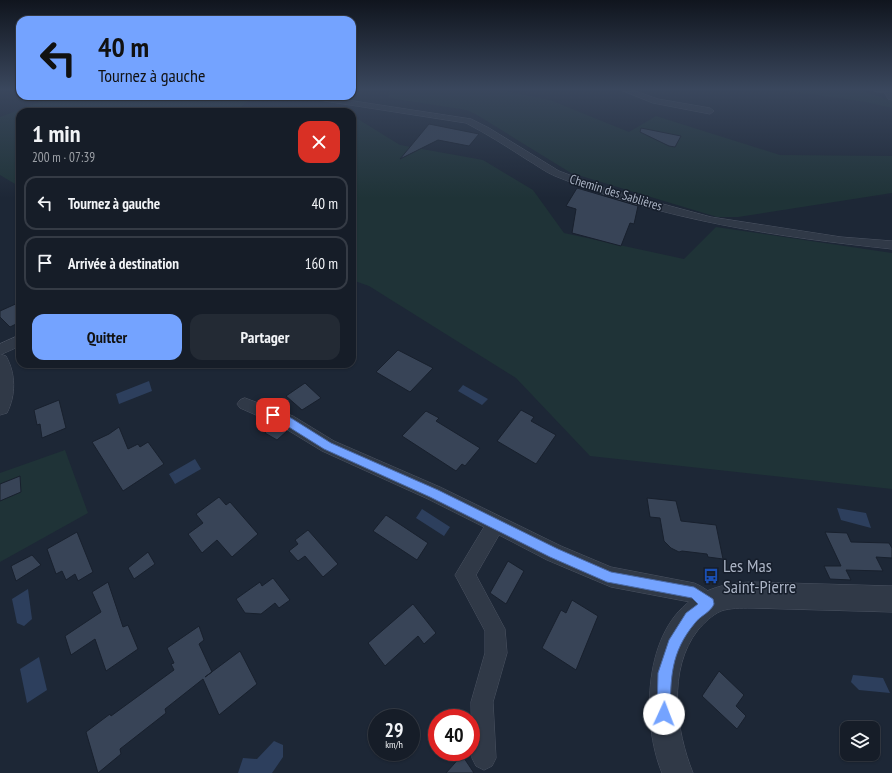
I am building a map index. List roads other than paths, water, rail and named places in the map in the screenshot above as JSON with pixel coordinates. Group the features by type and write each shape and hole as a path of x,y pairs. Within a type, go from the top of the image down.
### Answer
{"street":[{"name":"Chemin des Sablières","path":"478,126 556,173 603,191 710,220 841,240 892,245"},
{"path":"0,350 16,342"},
{"path":"0,361 5,373 5,391 0,407"},
{"path":"245,404 287,421 328,446 434,493 554,553 611,577 694,593 708,604"},
{"path":"484,758 482,702 496,653 495,629 465,575 496,524"},
{"path":"678,773 674,764 664,714 665,673 675,640 691,617 708,604 730,596 767,595 892,599"}],"water":[{"path":"149,381 152,391 119,404 116,394"},
{"path":"463,385 488,399 482,405 458,391"},
{"path":"195,459 201,469 175,484 169,474"},
{"path":"837,508 866,513 871,528 841,520"},
{"path":"422,509 450,527 444,536 416,518"},
{"path":"28,589 32,619 24,626 17,623 12,599"},
{"path":"39,657 47,690 27,703 20,669"},
{"path":"853,675 883,678 890,693 859,690 851,682"},
{"path":"274,741 283,745 283,757 272,773 238,773 243,758 257,759"}],"place":[{"name":"Les Mas Saint-Pierre","path":"711,576"}]}
